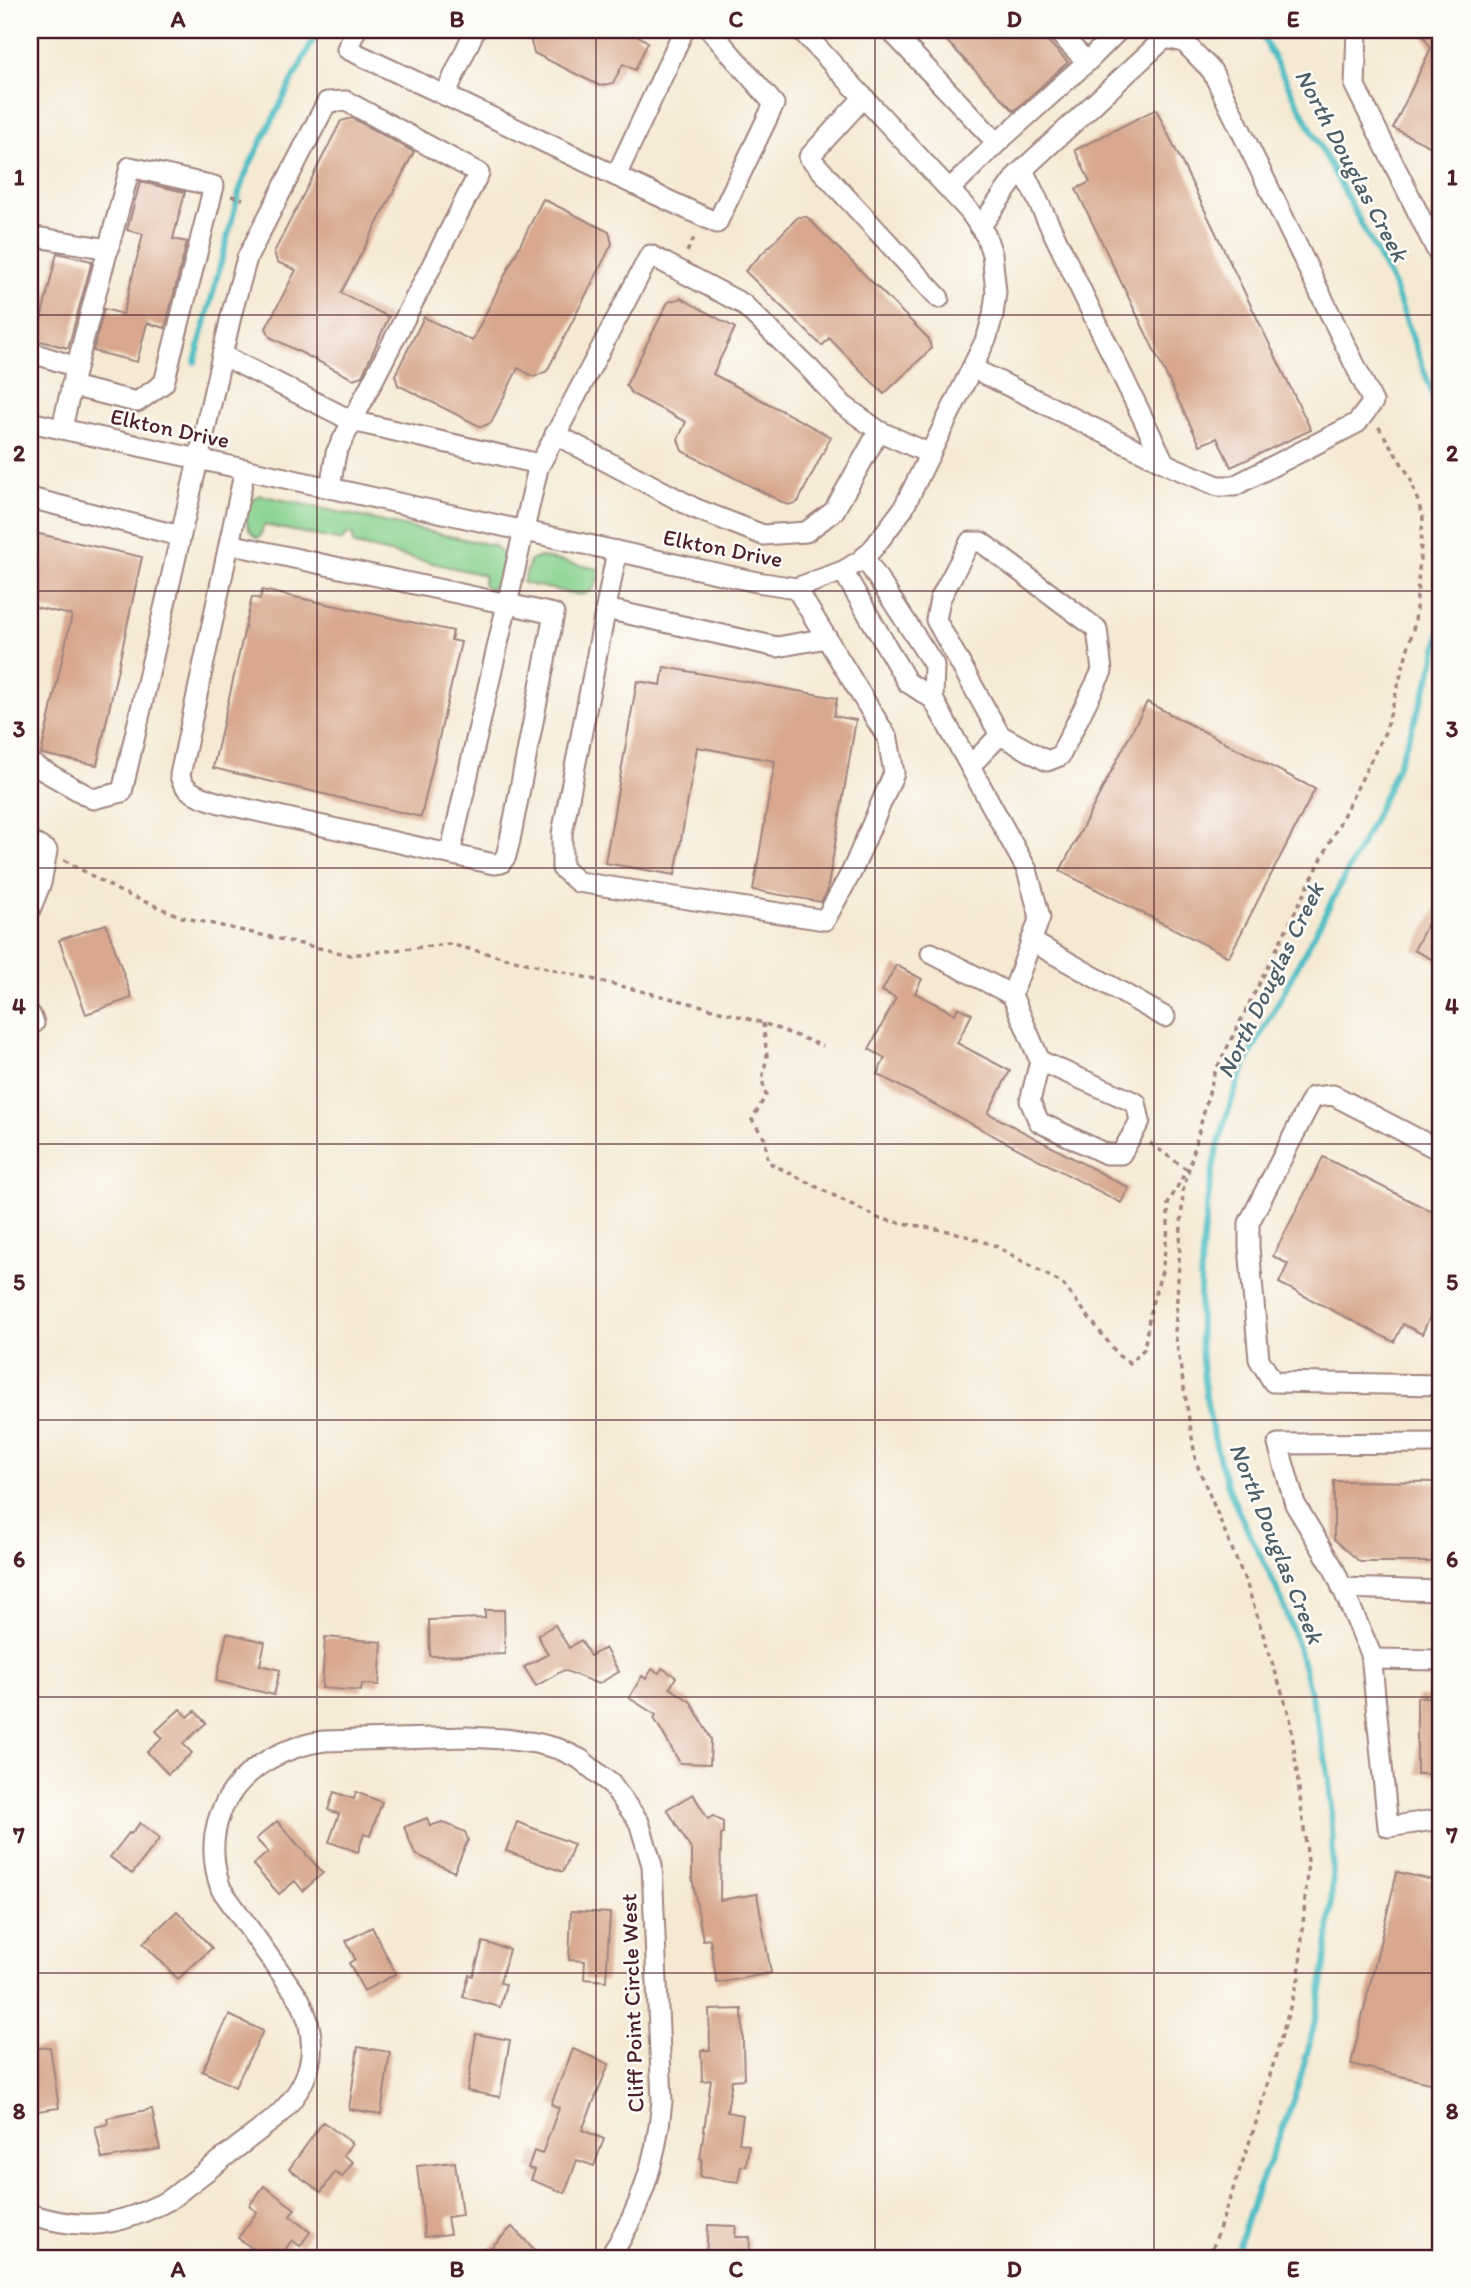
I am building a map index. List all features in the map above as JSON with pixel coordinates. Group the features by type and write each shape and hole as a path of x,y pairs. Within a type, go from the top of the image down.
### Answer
{"street":[{"path":"356,30 347,49 717,223 774,104 710,30"},
{"path":"445,95 475,30"},
{"path":"616,176 684,30"},
{"name":"Elkton Drive","path":"30,422 757,582 796,588 844,571 864,557 889,531 902,509 987,337 996,292 992,254 980,227 950,189 801,30"},
{"path":"890,30 997,144"},
{"path":"1056,30 1087,62"},
{"path":"950,189 1119,30"},
{"path":"1357,30 1355,86 1441,259"},
{"path":"972,368 1164,462 1218,485 1234,486 1357,423 1373,402 1212,71 1184,42 1165,38 1023,170 980,227"},
{"path":"864,97 809,157 939,298"},
{"path":"30,763 93,799 122,792 222,355 247,258 327,102 346,101 479,173 336,453 330,488"},
{"path":"30,352 74,376 137,402 164,383 214,186 130,167 74,376 62,429"},
{"path":"1023,170 1164,462"},
{"path":"30,236 109,248"},
{"path":"450,854 539,464 650,255 743,304 843,405 879,430 930,454"},
{"path":"222,355 352,421 539,464"},
{"path":"555,434 694,508 763,535 806,532 834,511 879,430"},
{"path":"229,544 554,614 506,856 501,863 494,864 212,800 189,790 181,783 180,775 229,544 245,469"},
{"path":"30,498 180,536"},
{"path":"970,542 981,542 1097,629 1102,671 1060,756 1047,761 1000,735 936,620 940,599 970,542"},
{"path":"617,551 562,834 562,868 578,882 825,920 852,871 894,773 888,738 796,588"},
{"path":"864,557 934,665 933,699"},
{"path":"844,571 907,682 933,699 1027,870 1040,917 1012,995"},
{"path":"606,609 777,647 827,638"},
{"path":"970,766 1000,735"},
{"path":"30,911 41,883 38,846"},
{"path":"1031,941 1165,1017"},
{"path":"931,953 1012,995 1040,1060 1030,1101 1039,1122 1106,1154 1121,1154 1140,1121 1136,1103 1040,1060"},
{"path":"1441,1151 1333,1095 1313,1097 1249,1223 1249,1247 1259,1359 1273,1382 1441,1385"},
{"path":"1441,1443 1278,1444 1295,1504 1334,1569 1372,1660 1388,1827 1441,1819"},
{"path":"1342,1588 1441,1591"},
{"path":"1372,1660 1441,1660"},
{"name":"Cliff Point Circle West","path":"30,2214 67,2224 88,2226 110,2223 150,2210 169,2200 274,2119 290,2104 302,2087 312,2053 306,2013 300,2000 221,1889 214,1868 215,1829 222,1809 246,1775 262,1763 301,1744 467,1737 536,1743 559,1749 580,1759 611,1784 639,1822 652,1865 662,2101 654,2156 646,2184 635,2213 609,2258"}],"path":[{"path":"235,197 243,199"},
{"path":"678,270 704,217"},
{"path":"763,1023 767,1056 762,1080 766,1095 752,1120 765,1139 768,1162 880,1219 954,1232 996,1246 1063,1284 1119,1356 1130,1363 1144,1349 1151,1307 1162,1271 1168,1229 1168,1204 1190,1162 1214,1074 1386,730 1415,622 1421,572 1423,519 1410,477 1367,410"},
{"path":"38,846 120,891 182,917 350,955 449,944 763,1023 823,1046"},
{"path":"1134,1131 1187,1170"},
{"path":"1187,1170 1183,1191 1175,1333 1196,1462 1247,1585 1290,1717 1308,1861 1299,1977 1255,2126 1211,2258"}],"green space":[{"path":"260,495 495,546 504,556 501,576 497,584 488,589 483,584 484,575 356,545 353,543 353,535 347,534 342,541 264,525 258,538 249,529 247,516 251,504"},
{"path":"540,557 599,569 598,579 592,590 580,595 523,583 530,561"}],"building":[{"path":"533,30 639,30 637,35 648,42 635,70 623,64 613,83 600,86 534,53 530,38"},
{"path":"936,30 1037,30 1068,62 1014,111"},
{"path":"1420,30 1441,30 1441,152 1393,128 1431,48"},
{"path":"1156,109 1311,430 1231,467 1217,438 1200,445 1076,189 1090,182 1075,150"},
{"path":"352,118 414,152 341,293 389,317 362,376 353,379 270,337 266,328 296,270 277,262 274,252 341,121"},
{"path":"140,182 185,192 173,239 187,242 165,328 147,323 137,362 93,351 104,309 123,314 143,234 127,230"},
{"path":"543,199 609,232 612,244 547,371 534,377 518,368 491,423 481,427 398,385 395,375 424,317 472,341"},
{"path":"798,217 807,217 929,339 931,349 884,394 829,338 822,346 745,271"},
{"path":"57,253 92,261 68,348 36,340"},
{"path":"681,298 735,328 713,374 831,437 798,502 788,505 682,451 678,439 686,422 632,394 626,385 668,302"},
{"path":"30,532 142,557 97,765 41,754 72,615 30,606"},
{"path":"262,590 453,631 451,640 461,642 421,817 213,768 252,597 260,599"},
{"path":"664,667 837,698 834,716 856,720 827,892 821,902 753,890 775,761 697,747 675,875 605,863 637,681 661,685"},
{"path":"1147,702 1315,789 1229,957 1060,871"},
{"path":"1441,898 1441,964 1414,950"},
{"path":"106,924 132,998 86,1014 59,940"},
{"path":"896,965 922,979 915,993 955,1014 958,1007 972,1014 957,1043 1010,1071 988,1113 1129,1188 1121,1203 877,1074 885,1058 869,1049 896,998 882,991"},
{"path":"1323,1157 1441,1216 1441,1319 1431,1314 1422,1334 1403,1324 1394,1342 1279,1283 1288,1264 1273,1256"},
{"path":"1334,1481 1441,1482 1441,1562 1360,1562 1334,1539"},
{"path":"485,1610 504,1610 505,1654 430,1656 429,1620 485,1618"},
{"path":"555,1625 569,1648 581,1640 590,1656 605,1648 619,1672 598,1684 564,1670 536,1686 524,1667 548,1654 537,1635"},
{"path":"227,1633 265,1642 260,1665 280,1670 274,1695 216,1681"},
{"path":"325,1637 382,1642 379,1685 362,1684 361,1691 322,1688"},
{"path":"662,1668 676,1677 670,1688 691,1702 711,1739 710,1764 680,1763 654,1718 656,1715 629,1698 642,1676 646,1679 652,1669 659,1673"},
{"path":"1417,1697 1441,1697 1441,1774 1417,1774"},
{"path":"180,1709 188,1717 195,1711 206,1723 183,1744 192,1753 168,1774 147,1752 163,1738 156,1731"},
{"path":"334,1792 354,1799 356,1792 382,1802 370,1836 364,1834 358,1852 329,1842 339,1814 328,1810"},
{"path":"693,1794 708,1819 713,1816 723,1822 720,1900 757,1894 771,1973 717,1983 710,1939 703,1940 692,1877 692,1851 667,1809"},
{"path":"427,1818 430,1826 442,1822 465,1832 468,1840 454,1872 415,1854 404,1827"},
{"path":"277,1821 323,1873 303,1891 295,1881 279,1894 253,1865 268,1852 256,1839"},
{"path":"517,1822 574,1844 563,1872 506,1851"},
{"path":"140,1823 160,1838 132,1874 110,1857"},
{"path":"1397,1872 1441,1882 1441,2086 1351,2064"},
{"path":"177,1911 212,1948 178,1979 143,1943"},
{"path":"571,1911 610,1913 606,1981 584,1979 585,1961 569,1960"},
{"path":"372,1927 396,1974 364,1991 349,1963 355,1959 346,1941"},
{"path":"483,1942 509,1949 500,1983 506,1984 500,2007 463,1997 469,1975 473,1976"},
{"path":"742,2009 744,2079 732,2080 727,2112 743,2115 739,2143 749,2145 746,2166 741,2166 738,2182 700,2177 711,2080 702,2081 701,2050 710,2050 709,2010"},
{"path":"229,2015 263,2031 235,2087 202,2071"},
{"path":"476,2034 510,2040 500,2097 467,2091"},
{"path":"50,2047 59,2108 30,2112 30,2049"},
{"path":"358,2047 390,2052 381,2114 349,2109"},
{"path":"573,2049 609,2064 582,2130 604,2139 594,2166 577,2160 565,2193 531,2180 535,2170 528,2168 534,2151 542,2154 559,2108 551,2104"},
{"path":"152,2109 160,2149 102,2159 95,2127 108,2124 107,2118"},
{"path":"323,2122 352,2143 343,2155 353,2162 342,2177 335,2172 321,2192 289,2169"},
{"path":"455,2162 462,2215 447,2217 450,2234 425,2237 417,2166"},
{"path":"264,2186 295,2209 290,2216 310,2232 300,2246 292,2240 279,2258 266,2258 238,2238 257,2212 249,2206"},
{"path":"708,2225 736,2226 735,2237 750,2237 749,2255 706,2258"},
{"path":"512,2227 543,2258 480,2258"}],"waterway":[{"path":"195,362 240,189 318,30"},
{"name":"North Douglas Creek","path":"1259,30 1394,286 1432,393 1441,441"},
{"name":"North Douglas Creek","path":"1236,2258 1249,2212 1293,2102 1310,2042 1325,1968 1329,1931 1332,1818 1325,1754 1297,1645 1280,1597 1233,1499 1214,1439 1203,1375 1201,1344 1200,1280 1206,1214 1220,1138 1238,1082 1384,797 1425,691 1437,651 1441,623"}]}
